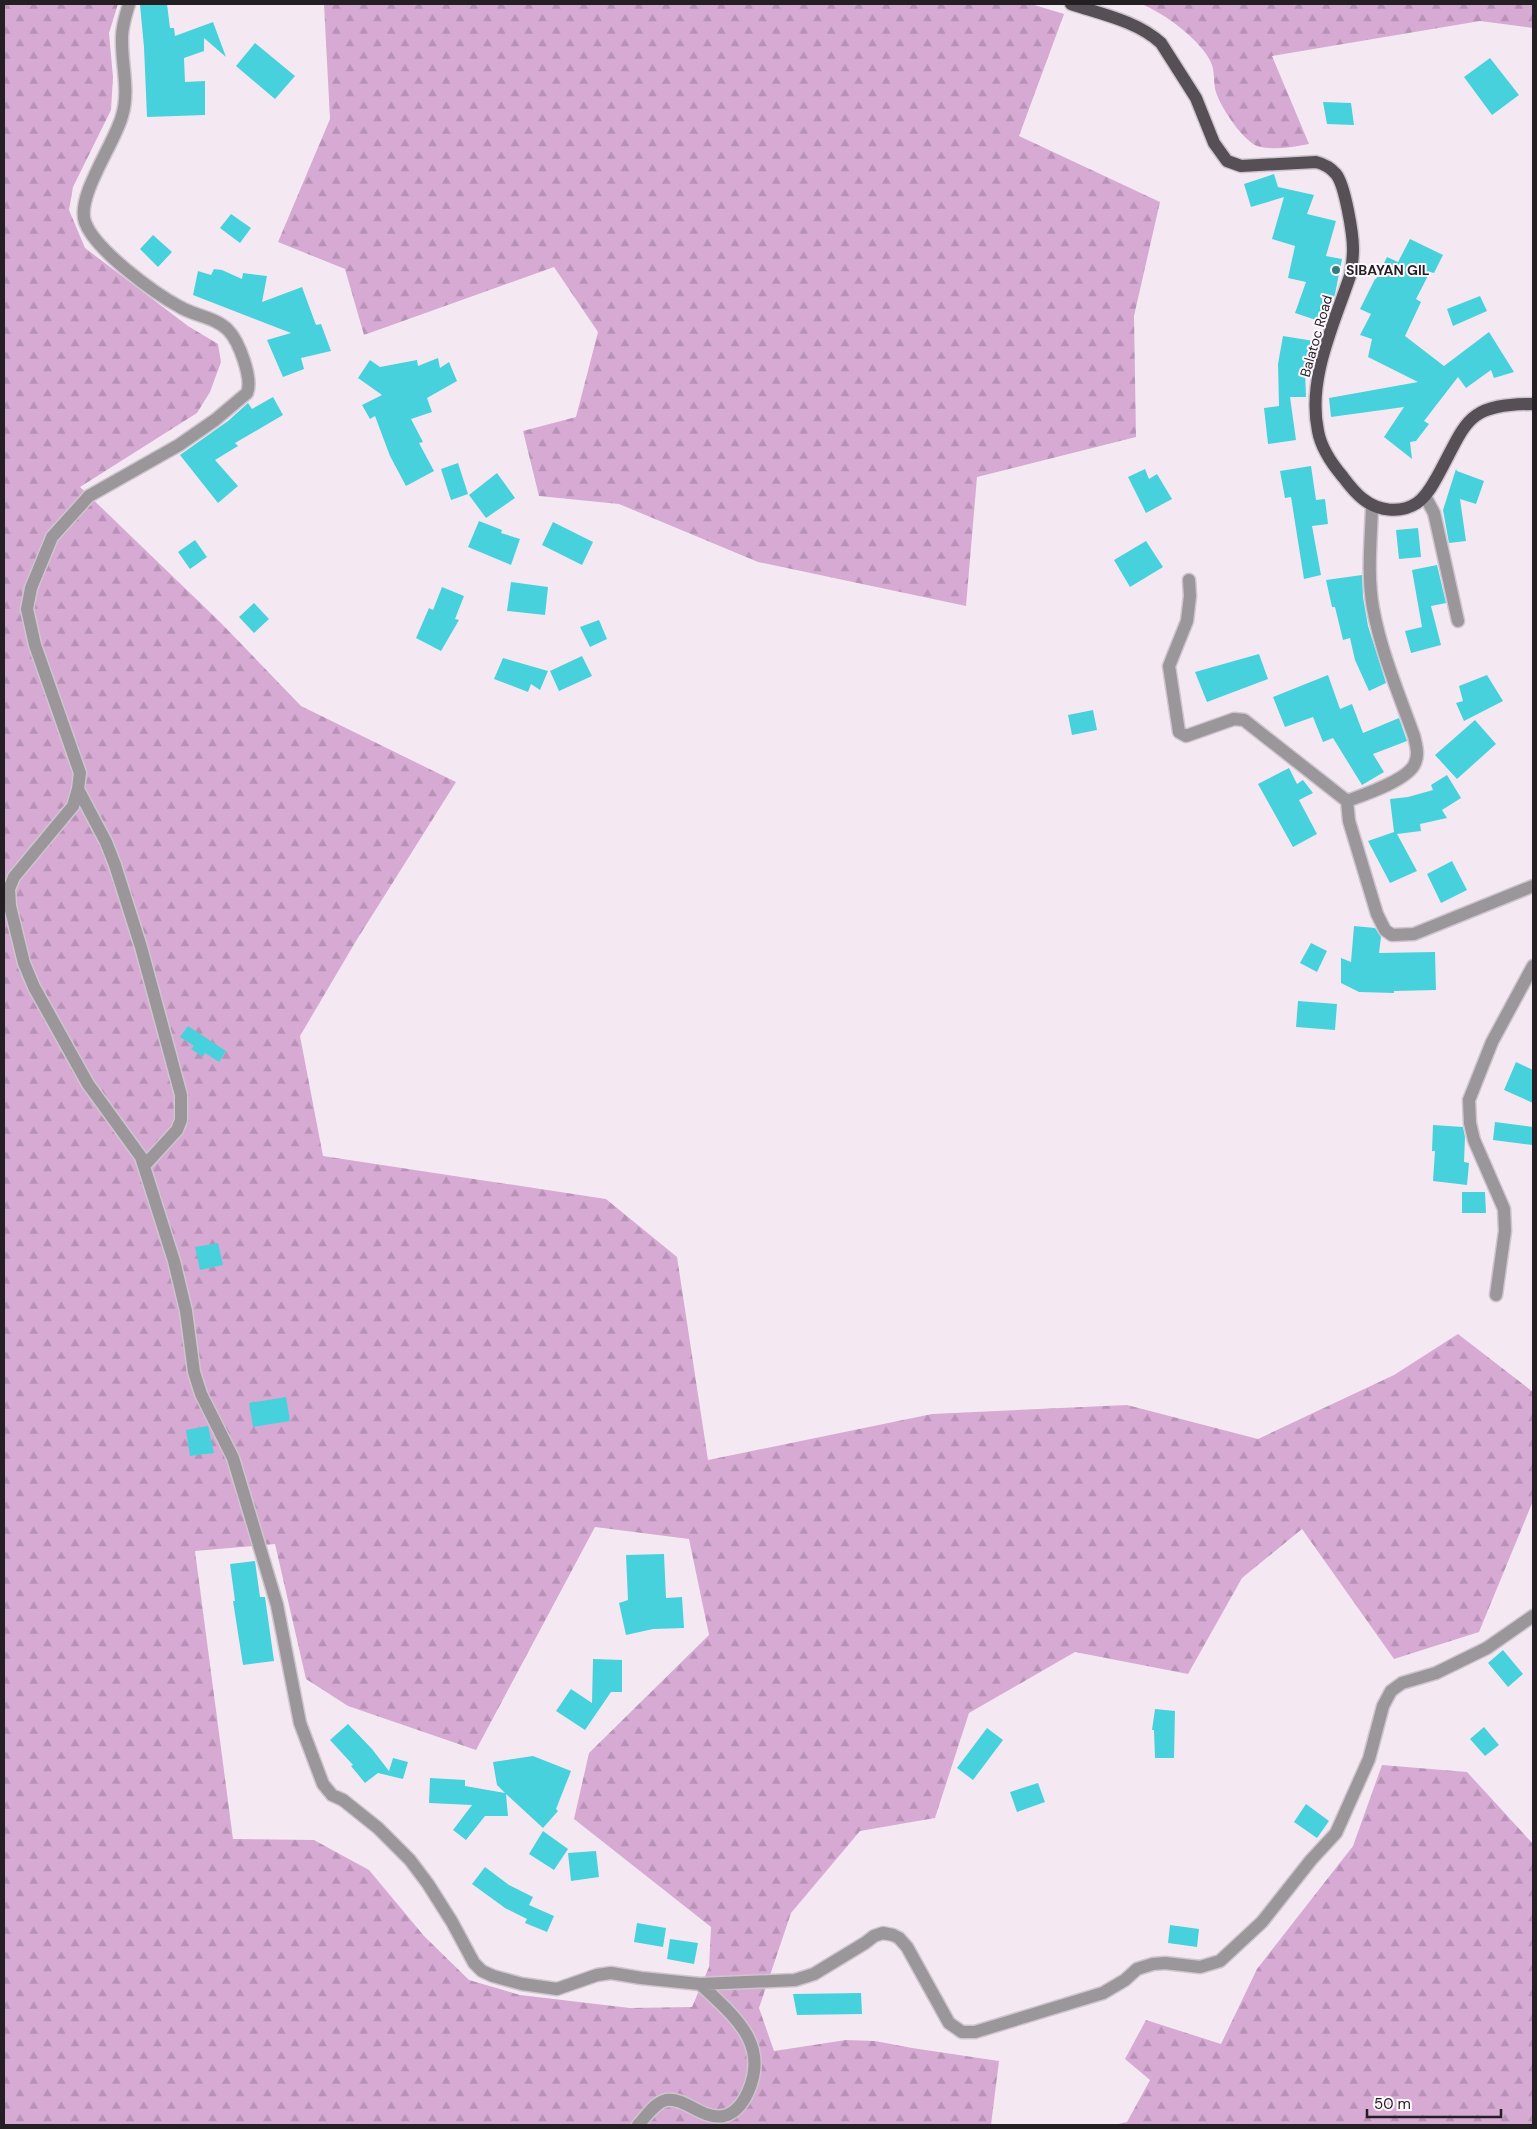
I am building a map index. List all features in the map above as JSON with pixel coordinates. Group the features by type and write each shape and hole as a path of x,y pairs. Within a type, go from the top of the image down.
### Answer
{"main road":[{"name":"Balatoc Road","path":"1072,4 1128,23 1154,36 1160,42 1196,98 1214,143 1227,161 1241,166 1316,162 1324,164 1336,174 1341,184 1351,229 1352,265 1321,365 1317,388 1316,413 1318,432 1325,452 1334,466 1356,494 1372,506"},
{"path":"1372,506 1384,509 1405,509 1417,503 1425,496 1466,424 1475,416 1489,408 1508,404 1533,404"}],"street":[{"path":"129,4 122,36 126,96 122,117 84,202 85,222 99,245 149,288 181,308 216,322 228,330 236,341 249,380 249,387 247,393 215,420 179,444 89,496 52,536 31,588 27,609 35,646 80,773 73,806 14,877 10,889 10,906 24,963 43,1003 88,1084 136,1147 144,1166 176,1270 186,1311 194,1372 201,1394 233,1458 277,1605 300,1723 323,1784 332,1795 342,1800 378,1828 410,1860 452,1922 474,1963 482,1971 493,1976 522,1984 557,1989 597,1975 611,1973 700,1984 795,1980 814,1974 874,1936 883,1933 899,1938 907,1947 949,2023 962,2032 974,2032 1103,1993 1125,1980 1137,1969 1153,1964 1165,1963 1200,1966 1220,1961 1262,1922 1311,1860 1336,1833 1369,1759 1383,1706 1391,1691 1402,1683 1436,1673 1487,1648 1533,1616"},
{"path":"1425,496 1434,513 1458,622"},
{"path":"1347,802 1407,773 1416,762 1418,751 1382,645 1373,609 1370,579 1372,506"},
{"path":"1189,580 1190,596 1187,620 1169,666 1179,732 1186,736 1234,719 1244,720 1347,802 1349,821 1377,914 1385,930 1392,935 1414,934 1533,886"},
{"path":"78,789 106,842 115,865 141,947 181,1095 181,1120 177,1130 144,1166"},
{"path":"1496,1295 1505,1232 1504,1209 1474,1140 1470,1122 1469,1100 1492,1042 1533,966"},
{"path":"638,2125 655,2107 668,2100 682,2103 705,2115 724,2116 739,2108 747,2095 753,2080 756,2061 753,2046 742,2026 700,1984"}],"green space":[{"path":"4,4 118,4 109,33 113,77 111,110 73,187 69,210 85,248 188,326 218,344 221,362 210,392 197,413 80,487 219,621 301,706 456,782 356,941 300,1036 323,1156 606,1199 677,1257 708,1460 932,1414 1127,1405 1258,1439 1394,1375 1458,1334 1533,1392 1533,1501 1479,1632 1394,1659 1302,1529 1242,1578 1188,1674 1075,1652 969,1713 935,1818 860,1831 791,1913 759,2008 774,2051 846,2040 875,2041 999,2061 991,2125 4,2125","holes":["595,1527 689,1539 709,1635 589,1753 574,1819 711,1927 709,1967 692,2007 630,2008 520,1995 469,1980 424,1936 369,1870 314,1840 233,1839 195,1551 275,1544 306,1679 348,1706 476,1750"]},
{"path":"324,4 1031,4 1064,14 1019,136 1160,202 1134,316 1136,437 977,477 966,606 758,562 619,504 539,496 523,431 576,417 598,332 554,267 364,335 345,269 278,242 330,119"},
{"path":"1141,4 1533,4 1533,28 1480,21 1272,56 1309,144 1284,148 1266,148 1260,147 1248,140 1229,117 1216,91 1212,65 1201,47 1171,21"},
{"path":"1382,1765 1467,1772 1533,1844 1533,2125 1114,2125 1127,2122 1150,2080 1125,2059 1146,2020 1221,2044 1257,1969 1353,1846"}],"building":[{"path":"167,4 170,28 174,28 175,36 213,22 226,57 204,38 204,51 184,58 185,82 205,81 205,115 147,117 140,5"},
{"path":"255,43 295,76 275,99 236,66"},
{"path":"1490,58 1519,95 1492,115 1464,77"},
{"path":"1323,102 1351,103 1354,125 1327,124"},
{"path":"1274,174 1278,187 1314,195 1307,214 1336,221 1326,256 1342,259 1335,294 1325,323 1295,313 1306,282 1288,278 1295,246 1272,239 1284,197 1251,207 1244,184"},
{"path":"231,214 251,228 240,243 220,228"},
{"path":"153,235 172,252 158,267 140,249"},
{"path":"1410,239 1443,255 1434,273 1430,272 1416,299 1421,302 1405,336 1444,366 1489,332 1514,372 1494,378 1491,370 1466,388 1458,377 1424,421 1429,424 1416,441 1410,442 1412,459 1384,437 1404,407 1331,417 1329,398 1418,382 1368,357 1372,339 1360,335 1371,314 1360,309 1375,279 1387,257 1398,262"},
{"path":"214,269 222,270 242,279 243,273 267,276 262,302 302,287 316,325 321,324 331,351 301,358 304,369 283,377 267,340 291,333 193,295 198,271 211,275"},
{"path":"1480,296 1487,311 1453,326 1447,309"},
{"path":"1283,336 1314,341 1310,369 1305,369 1306,397 1290,397 1296,440 1268,444 1264,408 1279,406 1278,364"},
{"path":"438,358 440,368 449,362 457,381 427,398 432,412 411,419 423,442 419,443 434,471 406,486 390,456 375,416 370,419 362,405 382,395 358,378 370,360 380,367 417,360 418,366"},
{"path":"273,397 283,415 235,443 238,446 215,460 238,486 218,503 180,455 228,421 248,403 252,409"},
{"path":"458,463 468,494 451,500 441,469"},
{"path":"1311,466 1316,500 1325,499 1328,524 1312,526 1321,575 1304,579 1291,497 1285,498 1280,471"},
{"path":"1145,469 1149,479 1157,474 1172,499 1146,513 1128,477"},
{"path":"1456,469 1484,481 1476,504 1460,499 1466,541 1449,543 1443,510"},
{"path":"497,473 515,498 486,518 469,495"},
{"path":"479,521 502,530 501,533 520,539 511,565 468,547"},
{"path":"553,522 593,542 582,565 542,545"},
{"path":"1418,528 1421,557 1399,559 1396,530"},
{"path":"195,540 207,557 190,569 178,552"},
{"path":"1146,541 1163,567 1130,587 1114,560"},
{"path":"1437,565 1446,603 1431,606 1441,645 1411,653 1405,631 1422,627 1412,570"},
{"path":"1362,575 1363,597 1368,626 1386,683 1369,691 1355,660 1350,638 1343,640 1335,607 1332,607 1326,580"},
{"path":"511,582 548,587 545,615 507,611"},
{"path":"442,587 464,596 455,619 459,620 441,651 416,638 429,608 433,610"},
{"path":"254,603 269,619 254,633 239,617"},
{"path":"599,620 607,639 590,647 580,627"},
{"path":"1259,654 1268,679 1207,702 1195,672"},
{"path":"582,656 592,676 559,691 550,671"},
{"path":"503,658 548,671 540,690 531,684 528,692 494,679"},
{"path":"1328,675 1340,709 1352,704 1363,733 1399,718 1407,741 1373,754 1384,772 1362,785 1333,738 1323,742 1313,717 1285,727 1273,697"},
{"path":"1487,675 1503,701 1464,721 1456,703 1463,701 1459,686"},
{"path":"1093,710 1097,730 1072,735 1068,715"},
{"path":"1475,720 1496,744 1457,779 1435,755"},
{"path":"1289,768 1297,784 1303,780 1313,793 1299,800 1317,834 1293,847 1258,784"},
{"path":"1447,775 1461,798 1442,810 1447,818 1420,824 1421,831 1397,834 1417,871 1390,883 1368,841 1394,832 1390,799 1408,797 1433,790 1431,785"},
{"path":"1452,861 1467,890 1441,903 1427,874"},
{"path":"1354,926 1375,928 1381,937 1379,953 1435,952 1436,990 1394,991 1394,993 1359,992 1341,983 1341,958 1351,962"},
{"path":"1311,943 1327,951 1317,972 1300,963"},
{"path":"1298,1001 1337,1004 1335,1030 1296,1027"},
{"path":"188,1026 226,1051 219,1062 205,1053 203,1057 191,1049 194,1046 180,1037"},
{"path":"1516,1062 1533,1070 1533,1103 1504,1090"},
{"path":"1495,1122 1533,1127 1533,1145 1493,1140"},
{"path":"1433,1125 1463,1127 1465,1137 1464,1162 1469,1163 1467,1185 1433,1181 1435,1151 1432,1151"},
{"path":"1462,1192 1485,1192 1486,1213 1462,1213"},
{"path":"218,1243 223,1265 200,1270 195,1247"},
{"path":"286,1397 290,1421 253,1427 249,1403"},
{"path":"208,1426 214,1453 190,1456 186,1430"},
{"path":"664,1554 666,1598 682,1597 684,1628 653,1629 626,1635 619,1603 628,1600 626,1555"},
{"path":"255,1561 260,1597 265,1597 274,1661 243,1665 233,1601 235,1601 230,1564"},
{"path":"1503,1650 1523,1674 1508,1687 1488,1663"},
{"path":"593,1659 622,1660 622,1692 611,1692 585,1730 556,1711 571,1689 592,1703"},
{"path":"1155,1709 1175,1711 1174,1758 1155,1758 1154,1730 1152,1730"},
{"path":"348,1724 372,1749 389,1771 393,1758 408,1762 403,1779 378,1773 365,1783 351,1766 353,1765 330,1740"},
{"path":"1484,1727 1499,1745 1485,1756 1470,1739"},
{"path":"987,1728 1003,1740 973,1780 957,1768"},
{"path":"533,1756 571,1771 556,1809 558,1811 543,1828 506,1794 508,1816 485,1816 466,1840 453,1830 472,1805 429,1803 430,1778 465,1780 465,1786 505,1793 497,1785 493,1762"},
{"path":"1038,1783 1045,1802 1017,1812 1010,1792"},
{"path":"1306,1804 1329,1821 1317,1838 1294,1822"},
{"path":"543,1831 568,1849 554,1870 529,1854"},
{"path":"596,1851 599,1877 571,1881 568,1853"},
{"path":"485,1867 509,1885 533,1897 529,1905 554,1916 547,1932 525,1923 527,1919 505,1908 472,1884"},
{"path":"637,1923 666,1928 663,1947 634,1942"},
{"path":"1170,1925 1199,1929 1197,1947 1168,1943"},
{"path":"670,1939 698,1943 694,1964 667,1959"},
{"path":"861,1993 862,2014 797,2015 793,1994"}],"place":[{"name":"SIBAYAN GIL","path":"1336,270"}]}
